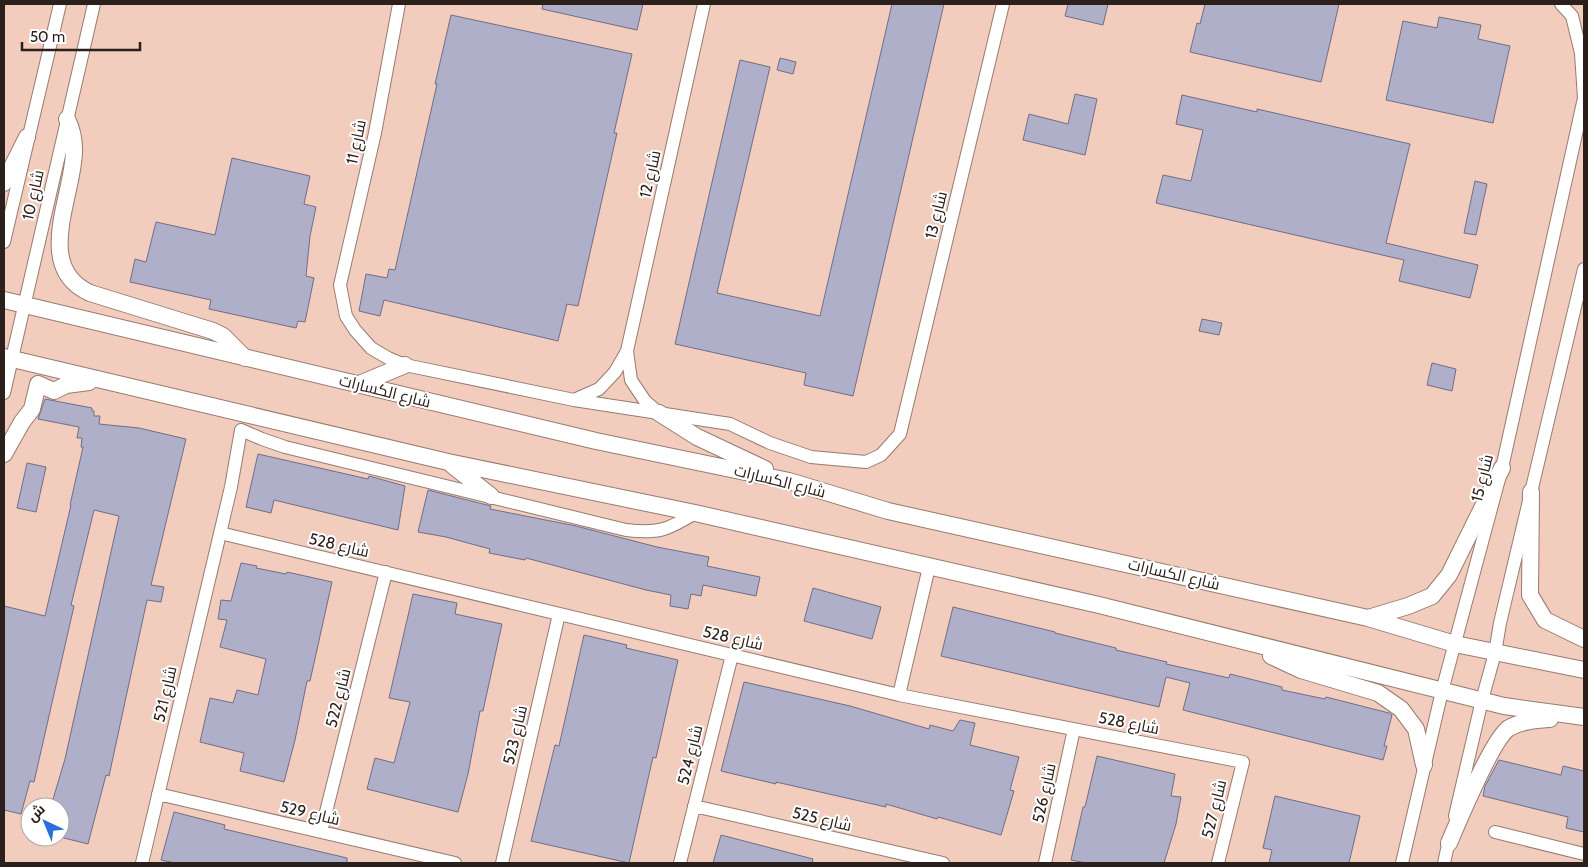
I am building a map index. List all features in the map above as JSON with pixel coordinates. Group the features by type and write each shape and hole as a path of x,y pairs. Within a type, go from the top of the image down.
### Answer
{"street":[{"name":"شارع 10","path":"4,242 27,137 60,4"},
{"name":"شارع 10","path":"4,392 8,358 24,305 94,4"},
{"name":"شارع 11","path":"340,285 374,133 399,4"},
{"name":"شارع 12","path":"574,400 599,389 615,372 627,351 704,4"},
{"name":"شارع 13","path":"900,434 1003,4"},
{"name":"شارع 15","path":"1402,863 1442,691 1502,468 1584,98 1581,53 1572,16 1561,4"},
{"path":"67,119 73,132 74,150 60,232 60,248 62,263 70,277 83,290 90,293 214,331 223,336 245,358"},
{"path":"4,184 27,137"},
{"path":"1444,863 1584,269"},
{"name":"شارع الكسارات","path":"340,285 346,316 354,330 371,348 405,365 574,400 730,424 770,443 811,457 866,462 881,455 900,434"},
{"name":"شارع الكسارات","path":"4,300 596,441 790,481 888,511 1368,618 1455,644 1584,670"},
{"name":"شارع 12","path":"627,351 632,380 645,401 659,413"},
{"path":"8,358 448,462 694,513 1099,605 1504,706 1584,718"},
{"path":"357,385 405,365"},
{"path":"4,454 22,422 32,409 38,384 54,391 66,385 100,381"},
{"path":"659,413 697,437 790,481"},
{"path":"220,533 241,430 285,447 626,530 646,532 662,530 694,513"},
{"path":"448,462 491,496"},
{"path":"1368,618 1408,606 1432,596 1449,575 1502,468"},
{"path":"1531,492 1530,595 1545,620 1584,640"},
{"name":"شارع 528","path":"220,533 899,695 1243,762"},
{"name":"شارع 521","path":"142,863 220,533"},
{"path":"899,695 929,567"},
{"name":"شارع 522","path":"321,832 386,572"},
{"name":"شارع 523","path":"502,863 559,614"},
{"path":"1233,639 1302,670 1378,693 1401,709 1416,729 1424,765"},
{"name":"شارع 524","path":"680,863 732,655"},
{"path":"1449,843 1495,747 1508,728 1534,720 1584,718"},
{"name":"شارع 526","path":"1045,863 1074,729"},
{"name":"شارع 527","path":"1218,863 1243,762"},
{"name":"شارع 529","path":"158,794 455,863"},
{"name":"شارع 525","path":"694,806 943,863"},
{"path":"1495,832 1575,856"}],"shaded area":[{"path":"4,4 1584,4 1584,863 4,863"}],"building":[{"path":"543,4 643,4 637,30 542,9"},
{"path":"892,4 944,4 853,396 804,385 806,373 675,344 740,60 770,67 717,293 820,316"},
{"path":"1068,4 1108,4 1103,25 1065,16"},
{"path":"1205,4 1339,4 1321,82 1190,52 1197,23 1200,24"},
{"path":"451,15 632,54 614,133 617,133 578,306 567,304 558,341 384,300 380,316 359,311 366,274 387,278 389,269 395,270"},
{"path":"1439,17 1481,25 1478,39 1510,46 1493,123 1386,100 1403,21 1437,28"},
{"path":"780,58 796,62 793,74 777,70"},
{"path":"1075,94 1097,99 1085,155 1023,140 1029,114 1068,124"},
{"path":"1182,95 1257,112 1257,109 1410,144 1386,243 1478,265 1470,298 1399,281 1404,260 1156,203 1163,175 1191,181 1203,130 1176,124"},
{"path":"232,158 310,176 304,204 316,207 310,236 306,276 314,278 305,322 298,321 296,328 209,309 211,300 130,282 135,259 146,262 156,222 215,235"},
{"path":"1475,181 1487,184 1476,235 1464,233"},
{"path":"1202,319 1222,323 1219,335 1199,331"},
{"path":"1432,363 1456,369 1452,391 1427,385"},
{"path":"45,399 92,408 94,416 100,416 99,424 139,428 186,439 151,585 164,587 161,602 147,600 109,776 106,775 88,844 70,840 70,797 54,797 65,759 119,516 94,510 71,605 74,606 34,782 30,781 26,797 20,797 20,814 4,810 4,606 45,616 83,447 81,447 82,438 77,438 79,427 38,419"},
{"path":"258,454 368,479 369,476 405,486 398,530 274,500 271,513 246,507"},
{"path":"27,463 46,467 36,512 17,508"},
{"path":"428,490 491,506 490,509 576,526 657,547 709,557 707,566 760,577 756,596 703,585 701,596 691,594 688,609 670,606 671,595 526,558 525,560 489,553 490,549 446,537 418,532"},
{"path":"241,563 257,566 256,568 286,574 287,572 332,582 310,681 307,681 284,782 240,771 244,753 200,742 210,698 233,703 237,690 258,695 266,659 220,647 227,620 218,619 221,600 231,601"},
{"path":"813,588 881,607 872,639 804,621"},
{"path":"413,594 457,603 455,614 502,624 483,711 480,711 468,774 458,812 367,789 375,758 394,763 410,702 389,698"},
{"path":"953,607 1116,648 1116,650 1167,662 1166,664 1229,678 1230,674 1282,687 1282,690 1325,699 1326,697 1389,713 1392,715 1384,746 1387,746 1383,760 1183,710 1190,683 1166,677 1159,707 941,656"},
{"path":"584,635 627,645 626,648 678,660 656,758 653,757 629,863 531,841 555,745 559,746"},
{"path":"744,682 850,706 929,729 930,725 953,731 960,720 975,723 970,745 1019,757 1010,790 1014,791 1001,835 886,804 886,807 721,771"},
{"path":"1097,756 1175,774 1171,796 1181,797 1176,824 1164,863 1086,863 1071,860"},
{"path":"1499,760 1561,775 1563,766 1584,771 1584,832 1566,828 1568,817 1483,796 1485,786"},
{"path":"1275,796 1360,816 1349,863 1269,863 1272,850 1263,848"},
{"path":"174,812 225,825 224,829 347,858 347,863 175,863 161,860"},
{"path":"721,835 813,859 812,863 713,863"}]}
